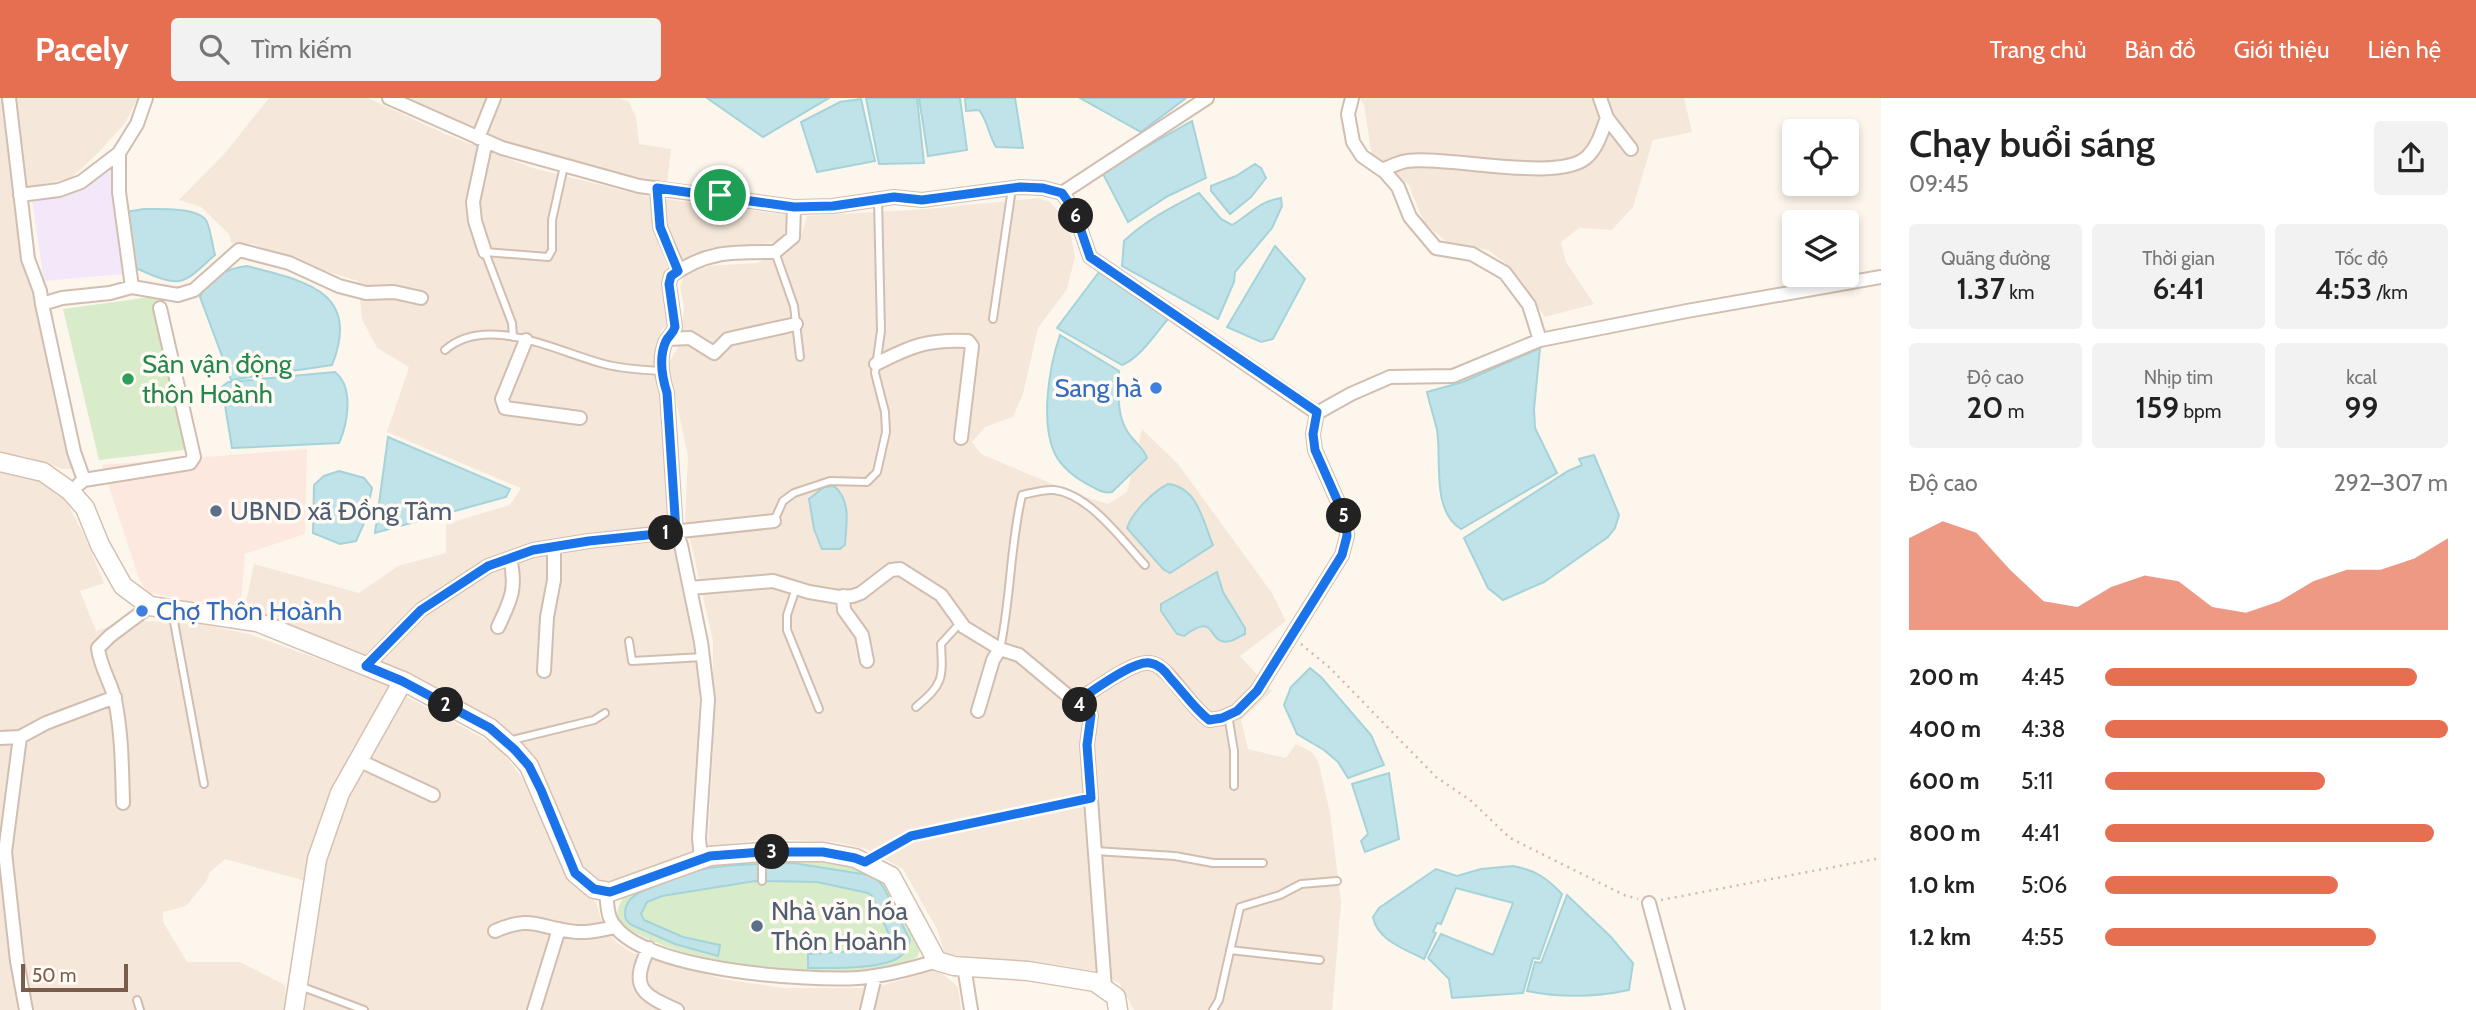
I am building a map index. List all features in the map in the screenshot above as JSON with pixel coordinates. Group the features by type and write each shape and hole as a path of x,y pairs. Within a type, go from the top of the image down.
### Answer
{"street":[{"path":"9,98 28,259 40,291 74,452 77,486 100,545 123,586 150,606 257,622 402,681 490,728 529,766 575,873 594,889 610,892 710,856 762,857 823,852 855,858 891,876 937,961"},
{"path":"20,195 59,190 81,182 119,153 137,124 146,98"},
{"path":"389,98 482,140 639,186 794,207 833,206 894,197 922,200 1012,188 1043,188 1062,193 1074,210 1090,257 1317,412"},
{"path":"485,252 475,220 473,202 482,140 494,98"},
{"path":"1062,193 1207,98"},
{"path":"1352,98 1349,114 1353,142 1362,156 1382,170 1398,187 1410,217 1436,248 1472,254 1505,273 1529,304 1540,340"},
{"path":"1600,98 1607,118 1631,149"},
{"path":"1382,170 1405,161 1432,160 1522,169 1560,168 1586,159 1598,143 1607,118"},
{"path":"119,153 119,192 132,287"},
{"path":"657,188 660,227 678,271"},
{"path":"701,859 699,838 708,699 690,588 676,532 667,393 662,371 662,357 667,339 673,334 675,327 669,284 671,276 689,264 721,253 775,252 793,237 794,207"},
{"path":"42,304 62,298 110,293 132,287 178,295 194,290 239,250 289,263 339,286 366,293 394,292 421,298"},
{"path":"1317,412 1390,377 1454,376 1540,340 1881,277"},
{"path":"0,462 43,472 77,486 190,463 194,457 160,307"},
{"path":"667,339 690,338 713,353 728,339 796,324"},
{"path":"519,338 502,399 505,408 580,418"},
{"path":"877,364 920,344 941,340 968,341 972,346 961,438"},
{"path":"1077,701 1130,668 1145,662 1154,663 1168,675 1196,709 1209,720 1237,711 1257,691 1342,555 1347,536 1346,520 1315,450 1313,434 1317,412"},
{"path":"366,666 421,610 488,566 510,558 533,550 589,541 774,521"},
{"path":"544,671 547,617 554,580 554,547"},
{"path":"498,627 512,598 514,578 510,558"},
{"path":"690,588 773,581 809,592 843,596 861,593 891,570 900,569 941,595 964,627 1000,649 1019,655 1077,701 1091,715 1087,745 1105,989"},
{"path":"843,596 844,610 862,635 867,661"},
{"path":"123,803 120,726 115,697 99,659 98,648 150,606"},
{"path":"978,711 993,660 1000,649"},
{"path":"294,1010 317,859 340,793 402,681"},
{"path":"0,737 20,737 46,723 115,697"},
{"path":"20,737 4,878 26,1010"},
{"path":"358,760 433,795"},
{"path":"606,891 609,917 623,934 679,960 746,973 819,979 875,976 906,971 937,961 964,967 1028,971 1095,982 1116,997 1118,1010"},
{"path":"1649,903 1678,1010"},
{"path":"495,932 514,923 530,922 587,932 616,927"},
{"path":"534,1010 559,929"},
{"path":"649,948 640,976 641,987 648,998 674,1009"},
{"path":"964,967 971,1010"},
{"path":"867,1010 875,976"}],"lane":[{"path":"519,338 485,252 548,257 552,250 552,220 565,166"},
{"path":"993,319 1012,188"},
{"path":"774,521 783,501 794,493 830,481 867,482 877,472 886,432 885,412 875,373 881,331 878,199"},
{"path":"775,252 794,306 800,357"},
{"path":"445,350 467,336 519,338 624,369 662,371"},
{"path":"1000,649 1006,622 1017,515 1022,495 1052,489 1068,493 1085,503 1145,565"},
{"path":"796,588 787,615 787,630 819,709"},
{"path":"172,609 204,784"},
{"path":"916,707 940,684 941,645 961,622"},
{"path":"629,641 632,661 703,657"},
{"path":"506,742 594,720 604,713"},
{"path":"1228,715 1234,751 1234,786"},
{"path":"865,862 911,836 1091,798"},
{"path":"1095,851 1175,856 1213,863 1263,863"},
{"path":"762,857 762,881"},
{"path":"1213,1010 1219,1000 1240,906 1280,895 1301,884 1337,881"},
{"path":"1230,950 1320,960"},
{"path":"296,985 364,1010"},
{"path":"137,1000 140,1010"}],"path":[{"path":"1292,637 1330,668 1436,777 1470,800 1510,838 1624,895 1649,903 1881,858"}],"shaded area":[{"path":"0,98 138,98 125,123 71,178 14,190 15,207 78,462 73,469 63,469 24,456 0,454"},
{"path":"269,98 368,98 445,134 533,168 650,197 789,215 788,230 776,242 708,250 678,262 662,282 667,325 661,331 655,350 656,384 660,399 672,540 682,575 700,666 695,851 614,883 599,879 578,864 527,756 500,723 416,677 356,650 244,611 254,564 359,593 398,566 446,553 446,524 510,505 521,488 387,432 409,367 377,348 362,319 358,281 252,244 231,243 229,234 201,207 179,200 225,153"},
{"path":"409,98 619,98 629,102 636,118 639,144 671,149 667,185 504,143"},
{"path":"1360,98 1684,98 1692,132 1653,140 1633,207 1612,230 1579,228 1561,242 1566,262 1594,304 1545,317 1504,262 1488,250 1447,242 1424,223 1409,185 1372,156 1364,105"},
{"path":"114,162 124,274 44,281 32,200 62,197 77,191"},
{"path":"1038,198 1050,202 1069,224 1075,257 1067,289 1038,328 1023,394 1013,417 985,427 972,442 981,454 1079,495 1108,504 1127,492 1142,429 1178,464 1272,593 1286,621 1240,656 1272,691 1241,720 1248,749 1286,758 1296,744 1312,752 1319,764 1330,813 1341,902 1332,1010 1134,1010 1119,983 1095,971 1052,964 945,954 937,929 903,869 866,849 835,842 766,839 708,847 713,747 713,641 685,517 688,456 668,364 680,344 684,307 680,286 684,276 709,266 757,263 800,240 807,216 927,209"},
{"path":"307,449 305,534 245,554 241,605 186,601 147,592 139,579 102,465"},
{"path":"0,471 30,476 63,495 84,535 104,583 80,591 96,631 116,624 141,621 195,623 249,634 390,685 351,751 321,818 306,881 225,859 210,872 206,882 186,906 163,912 163,922 187,962 240,962 285,985 287,1010 0,1010"},
{"path":"404,695 499,747 522,778 555,850 586,895 596,902 601,919 616,942 633,953 722,979 784,988 860,988 883,985 934,971 943,974 958,987 961,1010 303,1010 306,970 322,869 350,787"}],"green space":[{"name":"Sân vận động thôn Hoành","path":"158,296 192,449 99,460 63,309"},
{"path":"783,859 849,865 863,868 882,878 897,901 920,949 918,956 889,968 853,974 766,970 722,963 681,951 645,938 618,922 620,904 632,890 710,863"}],"water":[{"path":"707,98 829,98 763,137"},
{"path":"866,98 917,98 924,163 879,164"},
{"path":"919,98 960,98 967,150 928,156"},
{"path":"965,98 1015,98 1023,148 996,147 979,110 966,111"},
{"path":"1080,98 1186,98 1141,132"},
{"path":"861,99 875,161 817,172 801,122 840,102"},
{"path":"1192,121 1206,178 1168,196 1128,222 1102,172"},
{"path":"1255,164 1261,168 1266,178 1251,197 1230,214 1211,191 1211,186 1236,176"},
{"path":"1199,193 1221,219 1232,225 1260,205 1281,198 1282,206 1272,228 1235,272 1234,282 1218,319 1122,266 1124,241 1132,233"},
{"path":"144,209 188,211 203,217 207,222 215,255 194,274 179,281 161,278 131,266 125,212"},
{"path":"1275,246 1305,279 1273,339 1261,342 1227,327"},
{"path":"247,266 307,284 322,293 333,305 339,320 339,340 332,365 231,380 200,297 208,284 219,275"},
{"path":"1099,272 1168,319 1141,351 1122,365 1057,328"},
{"path":"1060,335 1119,371 1119,402 1123,424 1147,458 1112,492 1099,490 1073,475 1055,454 1050,441 1048,395 1052,363"},
{"path":"1540,348 1534,409 1535,428 1557,473 1461,529 1445,510 1442,498 1437,430 1427,392 1463,382"},
{"path":"335,372 345,387 348,406 339,443 232,448 222,387 228,382"},
{"path":"388,437 510,489 506,497 375,533"},
{"path":"1594,455 1619,515 1615,528 1608,537 1544,582 1503,600 1488,588 1464,538 1568,471 1582,465 1579,459"},
{"path":"339,471 364,478 372,488 365,521 356,541 340,544 313,533 314,485 324,476"},
{"path":"1168,484 1178,487 1193,499 1213,545 1170,573 1163,569 1127,528 1144,503"},
{"path":"834,486 846,506 845,545 840,549 822,549 814,529 809,499 824,487"},
{"path":"1217,572 1223,592 1245,628 1245,634 1223,641 1208,627 1203,626 1184,636 1177,634 1161,611 1161,604"},
{"path":"1310,668 1371,735 1384,765 1348,778 1338,762 1297,734 1284,705 1291,687"},
{"path":"1389,773 1399,839 1365,852 1361,841 1368,834 1352,784"},
{"path":"793,863 868,875 878,880 910,940 904,953 894,960 871,966 808,968 808,954 874,950 891,939 872,896 817,882 755,881 662,896 647,902 641,914 644,920 683,937 720,945 718,956 675,944 627,921 626,906 636,895 686,874 708,868"},
{"path":"1513,866 1540,876 1562,894 1539,959 1533,958 1523,993 1452,998 1449,979 1428,958 1441,934 1493,955 1513,903 1456,888 1441,924 1437,923 1433,932 1436,933 1424,959 1393,943 1376,925 1373,917 1379,908 1436,869 1457,876 1481,869"},
{"path":"1567,895 1610,936 1633,963 1629,990 1578,996 1527,991 1535,962 1541,963"}],"place":[{"name":"Sân vận động thôn Hoành","path":"128,379"},
{"name":"Sang hà","path":"1156,388"},
{"name":"UBND xã Đồng Tâm","path":"216,511"},
{"name":"Chợ Thôn Hoành","path":"142,611"},
{"name":"Nhà văn hóa Thôn Hoành","path":"757,926"}],"route":[{"path":"1020,187 1043,188 1062,193 1074,210 1090,257 1317,412 1313,434 1315,450 1346,520 1347,536 1342,555 1257,691 1237,711 1209,720 1154,663 1145,662 1130,668 1077,701 1091,715 1087,745 1091,798 911,836 865,862 823,852 762,852 710,856 610,892 594,889 575,873 541,790 529,766 515,750 490,728 402,681 366,666 421,610 488,566 533,550 676,532 667,393 662,377 662,357 667,339 673,334 675,327 669,284 671,276 678,271 660,227 657,188 720,195 794,207 833,206 894,197 922,200 1020,187"}]}
